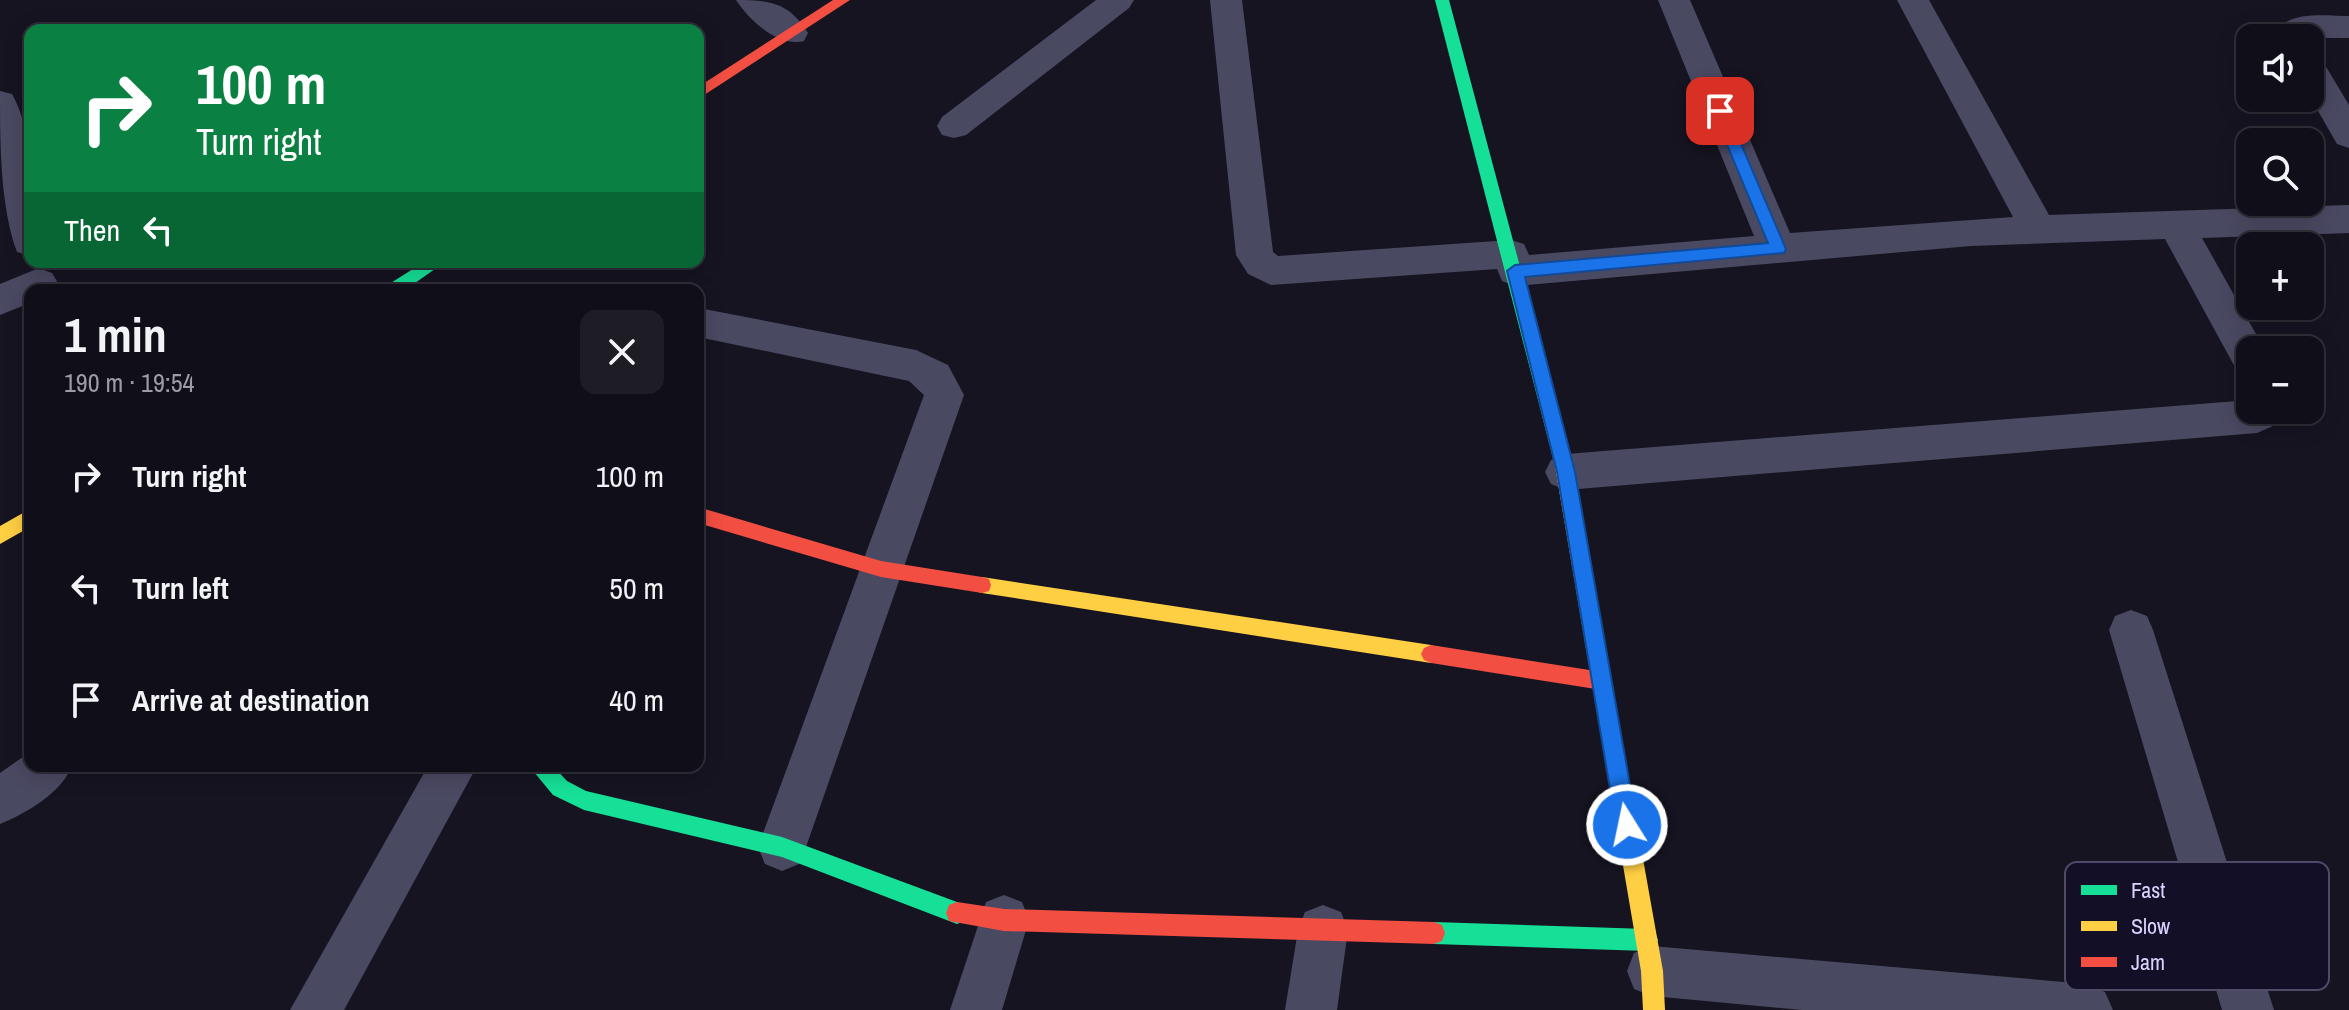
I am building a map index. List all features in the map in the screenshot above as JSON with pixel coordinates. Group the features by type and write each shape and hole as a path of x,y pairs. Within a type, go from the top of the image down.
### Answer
{"street":[{"path":"752,0 792,33"},
{"path":"704,90 843,0"},
{"path":"954,126 1118,0"},
{"path":"1226,0 1255,255 1261,264 1284,271 1778,249 1971,232 2349,219"},
{"path":"1442,0 1566,472 1651,974"},
{"path":"1674,0 1778,249"},
{"path":"1913,0 2039,230"},
{"path":"2324,28 2349,27"},
{"path":"2324,92 2349,135"},
{"path":"0,103 24,214"},
{"path":"2176,225 2238,336"},
{"path":"404,284 428,268"},
{"path":"0,300 24,286"},
{"path":"704,324 916,366 931,372 940,381 944,395 782,847"},
{"path":"1566,472 2236,418"},
{"path":"704,517 881,569 1602,681"},
{"path":"0,536 24,521"},
{"path":"2131,630 2202,862"},
{"path":"0,801 41,772"},
{"path":"316,1010 451,772"},
{"path":"545,772 560,788 584,800 782,847 926,904 963,915 1004,920 1323,930 1651,974 2087,1010"},
{"path":"976,1010 1004,920"},
{"path":"1311,1010 1323,930"},
{"path":"2242,990 2248,1010"}],"traffic: fast":[{"path":"1442,0 1564,466"},
{"path":"402,284 427,268"},
{"path":"545,772 560,788 584,800 782,847 957,913"},
{"path":"1434,933 1647,940"}],"traffic: slow":[{"path":"1564,466 1652,971 1654,1010"},
{"path":"0,536 24,521"},
{"path":"982,585 1431,654"}],"traffic: jam":[{"path":"704,90 843,0"},
{"path":"704,517 881,569 982,585"},
{"path":"1431,654 1602,681"},
{"path":"957,913 1004,920 1434,933"}],"route":[{"path":"1627,825 1566,472 1515,271 1778,249 1720,111"}]}
